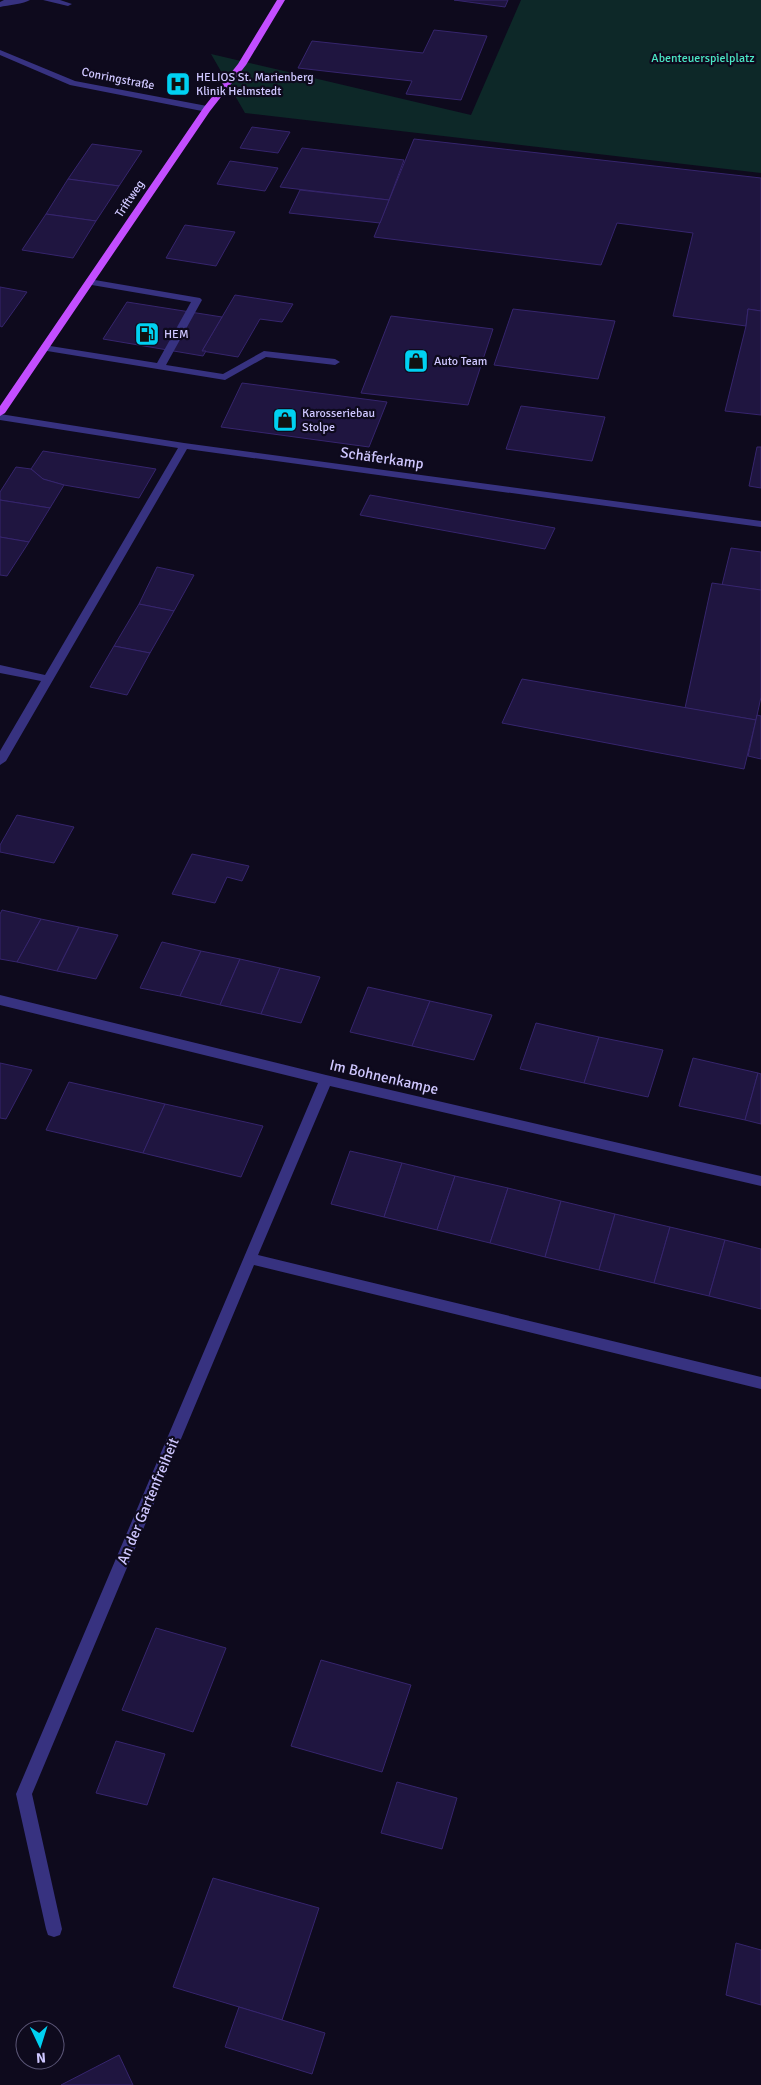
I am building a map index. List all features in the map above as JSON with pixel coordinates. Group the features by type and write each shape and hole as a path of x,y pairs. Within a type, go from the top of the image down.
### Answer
{"main road":[{"name":"Triftweg","path":"0,415 206,109 242,65 282,0"}],"street":[{"path":"0,5 8,1 26,0"},
{"path":"47,0 68,4"},
{"name":"Conringstraße","path":"0,52 73,83 206,109"},
{"path":"89,282 197,300 160,367"},
{"path":"44,348 225,377 264,354 335,362"},
{"name":"Schäferkamp","path":"0,415 184,446 761,524"},
{"path":"0,760 184,446"},
{"path":"0,669 48,679"},
{"name":"Im Bohnenkampe","path":"0,1000 326,1080 761,1181"},
{"name":"An der Gartenfreiheit","path":"54,1930 24,1794 326,1080"},
{"path":"250,1259 761,1383"}],"green space":[{"name":"Abenteuerspielplatz","path":"521,0 761,0 761,173 245,113 211,54 471,115"}],"building":[{"path":"454,0 508,0 505,7"},
{"path":"434,30 487,36 461,100 406,94 412,81 298,68 312,41 423,53"},
{"path":"252,127 290,132 278,153 240,148"},
{"path":"414,139 761,178 761,311 748,309 746,326 673,316 693,233 617,223 601,265 374,237"},
{"path":"92,144 142,151 119,186 68,179"},
{"path":"302,148 404,160 389,200 280,187"},
{"path":"230,161 278,168 265,191 217,184"},
{"path":"68,179 119,186 96,221 46,214"},
{"path":"300,190 389,200 380,223 289,213"},
{"path":"46,214 96,221 73,258 22,250"},
{"path":"185,225 235,232 216,266 166,258"},
{"path":"0,287 27,292 2,327 0,326"},
{"path":"235,295 293,304 282,322 260,319 238,357 202,351"},
{"path":"127,302 222,317 202,351 206,351 203,356 103,339"},
{"path":"513,309 615,321 598,379 494,365"},
{"path":"748,309 761,311 761,415 725,411 746,326"},
{"path":"391,316 493,329 468,405 361,393"},
{"path":"242,383 387,402 369,447 221,427"},
{"path":"521,406 605,417 592,461 506,449"},
{"path":"757,447 761,447 761,488 749,486"},
{"path":"43,451 156,469 139,498 64,485 43,479 31,469"},
{"path":"16,467 31,469 43,479 64,485 50,508 0,500 0,492"},
{"path":"370,495 555,528 545,549 360,515"},
{"path":"0,500 50,508 29,542 0,537"},
{"path":"0,537 29,542 7,576 0,575"},
{"path":"731,548 761,552 761,590 722,585"},
{"path":"157,567 194,575 174,611 139,604"},
{"path":"712,583 761,590 761,697 756,720 685,708"},
{"path":"139,604 174,611 150,653 114,646"},
{"path":"114,646 150,653 127,695 90,687"},
{"path":"522,679 756,720 744,769 502,723"},
{"path":"757,715 761,716 761,759 748,756"},
{"path":"17,815 74,827 54,863 0,852 0,845"},
{"path":"192,854 249,866 242,881 227,877 215,903 172,894"},
{"path":"2,910 41,919 17,962 0,959 0,914"},
{"path":"41,919 79,927 57,971 17,962"},
{"path":"79,927 118,935 96,979 57,971"},
{"path":"162,942 201,951 180,996 140,988"},
{"path":"201,951 240,959 220,1005 180,996"},
{"path":"240,959 280,968 261,1014 220,1005"},
{"path":"280,968 320,977 301,1023 261,1014"},
{"path":"368,987 430,1001 412,1046 350,1032"},
{"path":"430,1001 492,1015 474,1060 412,1046"},
{"path":"536,1023 599,1037 584,1083 520,1069"},
{"path":"599,1037 663,1050 648,1097 584,1083"},
{"path":"693,1058 758,1073 745,1120 679,1106"},
{"path":"0,1063 32,1070 6,1119 0,1118"},
{"path":"758,1073 761,1074 761,1124 745,1120"},
{"path":"69,1082 165,1104 143,1153 46,1130"},
{"path":"165,1104 263,1126 241,1177 143,1153"},
{"path":"350,1151 402,1163 384,1217 331,1204"},
{"path":"402,1163 455,1176 437,1230 384,1217"},
{"path":"455,1176 508,1188 490,1243 437,1230"},
{"path":"508,1188 561,1201 545,1257 490,1243"},
{"path":"561,1201 615,1214 599,1270 545,1257"},
{"path":"615,1214 670,1227 654,1283 599,1270"},
{"path":"670,1227 725,1240 709,1296 654,1283"},
{"path":"725,1240 761,1249 761,1309 709,1296"},
{"path":"156,1628 226,1648 193,1732 122,1710"},
{"path":"321,1660 411,1685 382,1772 291,1746"},
{"path":"116,1741 165,1754 147,1805 96,1793"},
{"path":"397,1782 457,1798 442,1849 381,1833"},
{"path":"213,1878 319,1908 282,2020 173,1987"},
{"path":"736,1943 761,1950 761,2005 726,1995"},
{"path":"239,2007 325,2033 312,2074 225,2047"},
{"path":"119,2055 133,2085 61,2085"}],"place":[{"name":"HELIOS St. Marienberg Klinik Helmstedt","path":"178,84"},
{"name":"HEM","path":"147,334"},
{"name":"Auto Team","path":"416,361"},
{"name":"Karosseriebau Stolpe","path":"285,420"}]}
